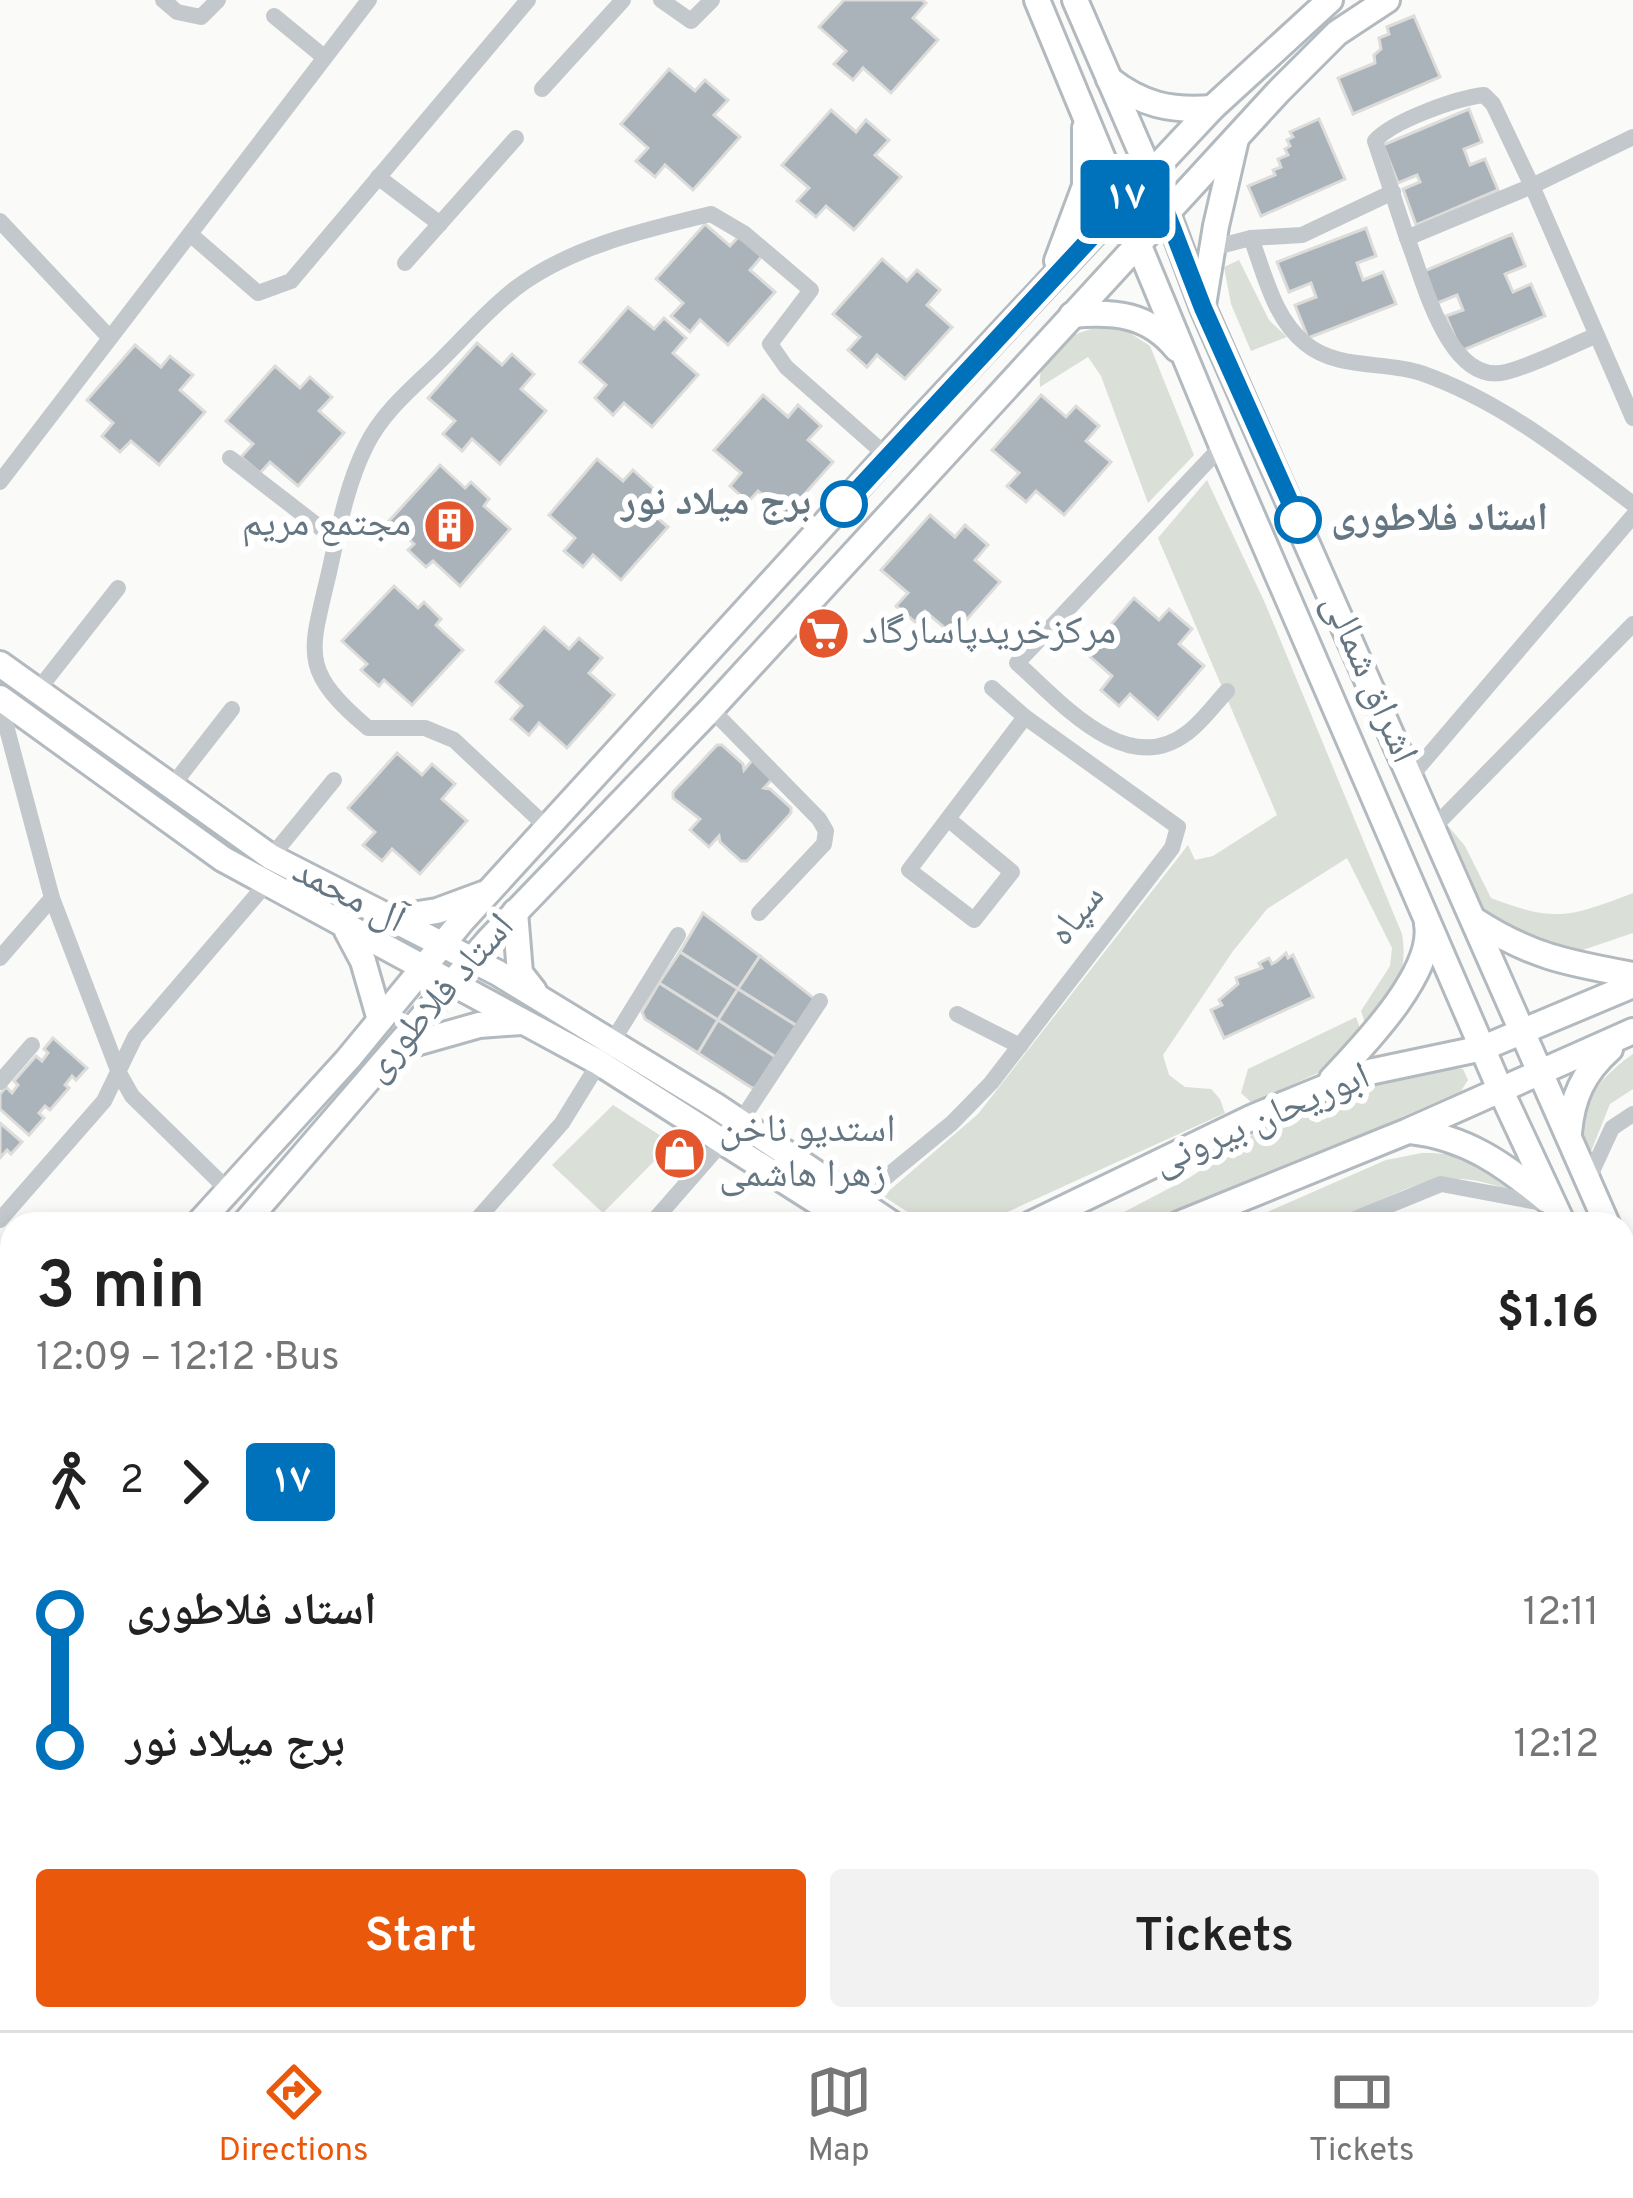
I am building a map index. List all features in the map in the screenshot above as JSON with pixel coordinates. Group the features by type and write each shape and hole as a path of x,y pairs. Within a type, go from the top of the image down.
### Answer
{"main road":[{"name":"اشراق شمالی","path":"1037,0 1184,358 1557,1212"},
{"name":"اشراق شمالی","path":"1075,0 1151,173 1203,308 1602,1212"},
{"name":"استاد فلاطوری","path":"209,1212 491,890 887,455 1212,109 1330,0"},
{"name":"استاد فلاطوری","path":"254,1212 515,912 710,709 1237,136 1337,33 1387,0"},
{"path":"1108,79 1152,106 1212,109"},
{"path":"1045,286 1085,186 1083,107"},
{"path":"1203,308 1237,136"},
{"path":"1072,315 1132,316 1165,335 1184,358"},
{"name":"آل محمد","path":"0,664 271,857 539,997 605,1052 853,1212"},
{"name":"آل محمد","path":"0,700 223,859 521,1022 605,1052"},
{"path":"1404,862 1426,863 1438,837"},
{"path":"386,919 437,911 491,890"},
{"path":"1323,1088 1413,978 1429,938 1424,909"},
{"path":"515,912 520,973 539,997"},
{"path":"1476,921 1508,942 1561,963 1633,975"},
{"path":"346,928 363,961 380,1020"},
{"name":"ابوریحان بیرونی","path":"1058,1212 1253,1117 1355,1075 1483,1048 1633,985"},
{"path":"396,1049 479,1024 521,1022"},
{"path":"1568,1136 1571,1109 1593,1063 1633,1031"},
{"name":"ابوریحان بیرونی","path":"1211,1212 1633,1031"},
{"name":"آل محمد","path":"732,1131 823,1212"},
{"path":"1408,1131 1441,1134 1485,1153 1554,1212"},
{"path":"1089,1212 1125,1182"}],"street":[{"path":"170,6 202,17 218,0"},
{"path":"0,482 369,0"},
{"path":"190,234 258,293 291,281 528,0"},
{"path":"542,89 623,0"},
{"path":"662,0 691,21 712,0"},
{"path":"274,16 324,57"},
{"path":"1595,336 1503,373 1475,368 1451,347 1407,238 1376,147 1378,136 1468,97 1484,95 1532,186 1633,418"},
{"path":"1407,238 1633,137"},
{"path":"405,263 517,138"},
{"path":"378,177 440,224"},
{"path":"1212,248 1251,238 1302,235 1393,192"},
{"path":"548,828 454,740 425,728 368,728 341,705 315,667 313,642 336,540 366,446 386,414 515,288 571,256 711,214 745,234 811,290 770,344 786,367 887,455"},
{"path":"0,221 110,337"},
{"path":"1251,238 1282,319 1306,344 1328,357 1420,373 1517,420 1633,504"},
{"path":"1222,446 1017,663 1101,736 1146,750 1186,736 1227,691"},
{"path":"230,458 336,540"},
{"path":"1412,776 1633,516"},
{"path":"38,691 118,588"},
{"path":"1438,837 1633,624"},
{"name":"سپاه","path":"855,1212 952,1123 1020,1046 1172,848 1178,827 992,688"},
{"path":"0,700 52,898 119,1073 132,1096 228,1190"},
{"path":"172,786 232,709"},
{"path":"710,709 820,819 826,831 824,844 760,913"},
{"path":"948,819 1012,872 974,920 909,870 1025,717"},
{"path":"271,857 334,780"},
{"path":"7,1212 104,1101 135,1037 266,884"},
{"path":"0,958 52,898"},
{"path":"484,1212 562,1123 678,935"},
{"path":"661,1212 732,1131 820,1001"},
{"path":"957,1014 1020,1046"},
{"path":"0,1082 32,1046"},
{"path":"1588,1180 1612,1128 1633,1114"},
{"path":"1372,1212 1441,1184 1547,1212"}],"shaded area":[{"path":"1239,260 1269,320 1287,337 1251,351 1231,304 1224,267"},
{"path":"1107,327 1127,331 1150,346 1194,455 1148,503 1101,376 1088,357 1040,387 1044,362 1051,352 1070,337"},
{"path":"1207,480 1265,603 1402,934 1401,973 1365,1023 1361,1011 1390,966 1392,948 1347,858 1267,909 1163,1055 1169,1075 1185,1087 1211,1089 1225,1113 1007,1212 908,1212 883,1196 978,1114 1188,845 1195,860 1213,856 1277,815 1158,538"},
{"path":"1448,826 1465,846 1491,898 1532,911 1563,914 1633,893 1633,933 1574,953 1494,923 1477,907 1447,839"},
{"path":"1356,1017 1361,1031 1320,1072 1252,1103 1241,1093 1248,1069"},
{"path":"1633,1054 1633,1089 1610,1104 1588,1159 1583,1127 1590,1099"},
{"path":"1448,1067 1463,1069 1468,1080 1461,1091 1186,1212 1124,1212 1189,1178 1255,1133 1331,1094"},
{"path":"613,1105 672,1143 604,1212 552,1165"},
{"path":"1422,1153 1451,1155 1474,1161 1516,1193 1486,1183 1438,1180 1353,1212 1267,1212 1386,1160"}],"building":[{"path":"844,0 926,3 913,18 938,40 891,93 863,68 853,80 834,64 846,51 819,27"},
{"path":"1414,16 1440,77 1353,114 1338,78 1375,63 1374,55 1381,49 1379,38 1389,34 1387,27"},
{"path":"669,69 695,91 705,80 728,100 714,115 740,137 693,190 665,165 655,177 636,161 648,148 621,124"},
{"path":"1469,109 1482,142 1464,149 1470,165 1485,159 1498,190 1416,225 1403,189 1420,182 1417,175 1398,183 1383,145"},
{"path":"831,110 856,132 866,120 889,140 875,155 901,177 854,230 826,206 816,217 797,201 809,188 782,165"},
{"path":"1319,119 1345,179 1261,216 1248,186 1275,175 1273,170 1281,167 1278,159 1288,155 1290,132"},
{"path":"705,224 730,246 740,235 763,255 750,270 775,292 728,345 700,320 690,332 671,316 683,303 656,279"},
{"path":"1366,228 1376,256 1357,263 1363,280 1383,272 1396,304 1308,338 1295,305 1316,297 1311,283 1289,292 1277,262"},
{"path":"1512,234 1525,266 1505,274 1513,292 1531,284 1545,316 1461,351 1446,316 1463,310 1457,295 1435,304 1422,272"},
{"path":"882,259 907,281 917,270 940,290 927,305 952,327 905,379 877,355 867,367 848,350 860,337 833,314"},
{"path":"628,307 654,329 664,318 686,338 673,353 698,375 652,427 624,403 613,415 595,398 606,385 580,362"},
{"path":"477,343 502,365 512,354 534,374 521,389 546,411 500,464 472,439 462,451 443,434 455,421 428,398"},
{"path":"135,345 161,367 170,356 193,375 180,390 205,412 159,465 131,441 120,452 102,436 113,423 87,400"},
{"path":"275,366 300,388 310,377 332,397 319,411 344,433 298,486 270,462 260,473 241,457 253,444 226,421"},
{"path":"763,395 788,417 798,405 821,426 808,440 833,462 786,515 758,491 748,502 730,486 741,473 714,450"},
{"path":"1041,395 1066,417 1076,406 1099,426 1086,441 1111,462 1064,515 1036,491 1026,502 1007,486 1019,473 992,450"},
{"path":"597,459 623,481 633,470 655,490 642,505 668,527 621,580 593,555 583,567 564,551 575,538 549,515"},
{"name":"مجتمع مریم","path":"440,465 465,488 471,482 489,499 484,506 510,529 460,586 433,561 426,567 408,550 414,544 389,521"},
{"path":"930,515 955,537 965,525 988,545 975,560 1000,582 953,635 925,611 915,622 896,606 908,593 881,570"},
{"path":"394,586 418,608 424,602 441,619 436,625 463,650 412,705 384,680 379,686 361,670 367,664 342,641"},
{"path":"1134,598 1159,620 1169,609 1192,629 1179,644 1204,666 1158,719 1130,694 1119,706 1101,690 1112,676 1086,653"},
{"path":"544,627 569,649 579,638 602,658 589,673 614,695 567,748 539,723 529,735 511,719 522,706 496,682"},
{"path":"717,745 743,764 744,770 754,758 774,777 764,788 791,808 747,861 741,861 719,836 709,847 690,830 700,819 673,798 673,792"},
{"path":"397,753 422,775 432,764 455,784 442,799 467,821 420,874 392,849 382,861 363,845 375,832 348,808"},
{"path":"703,913 760,956 738,989 680,952"},
{"path":"680,952 738,989 718,1020 659,983"},
{"path":"1286,953 1288,958 1293,955 1313,997 1224,1038 1211,1010 1222,1005 1219,1000 1238,984 1236,978"},
{"path":"760,956 815,999 797,1026 738,989"},
{"path":"659,983 718,1020 698,1053 645,1019 642,1012"},
{"path":"738,989 797,1026 777,1058 718,1020"},
{"path":"718,1020 777,1058 758,1087 752,1088 698,1053"},
{"path":"53,1038 87,1068 76,1080 72,1076 65,1085 69,1088 50,1110 45,1106 39,1113 44,1118 29,1135 0,1109 0,1094 6,1087 12,1093 18,1085 14,1081 36,1056 42,1061"},
{"path":"0,1123 22,1142 0,1158"}],"bus line":[{"name":"۱۷","path":"844,504 1151,173 1203,308 1298,520"}],"place":[{"name":"برج میلاد نور","path":"844,504"},
{"name":"استاد فلاطوری","path":"1298,520"},
{"name":"مجتمع مریم","path":"450,525"},
{"name":"مرکزخریدپاسارگاد","path":"823,633"},
{"name":"استدیو ناخن زهرا هاشمی","path":"680,1153"}]}
